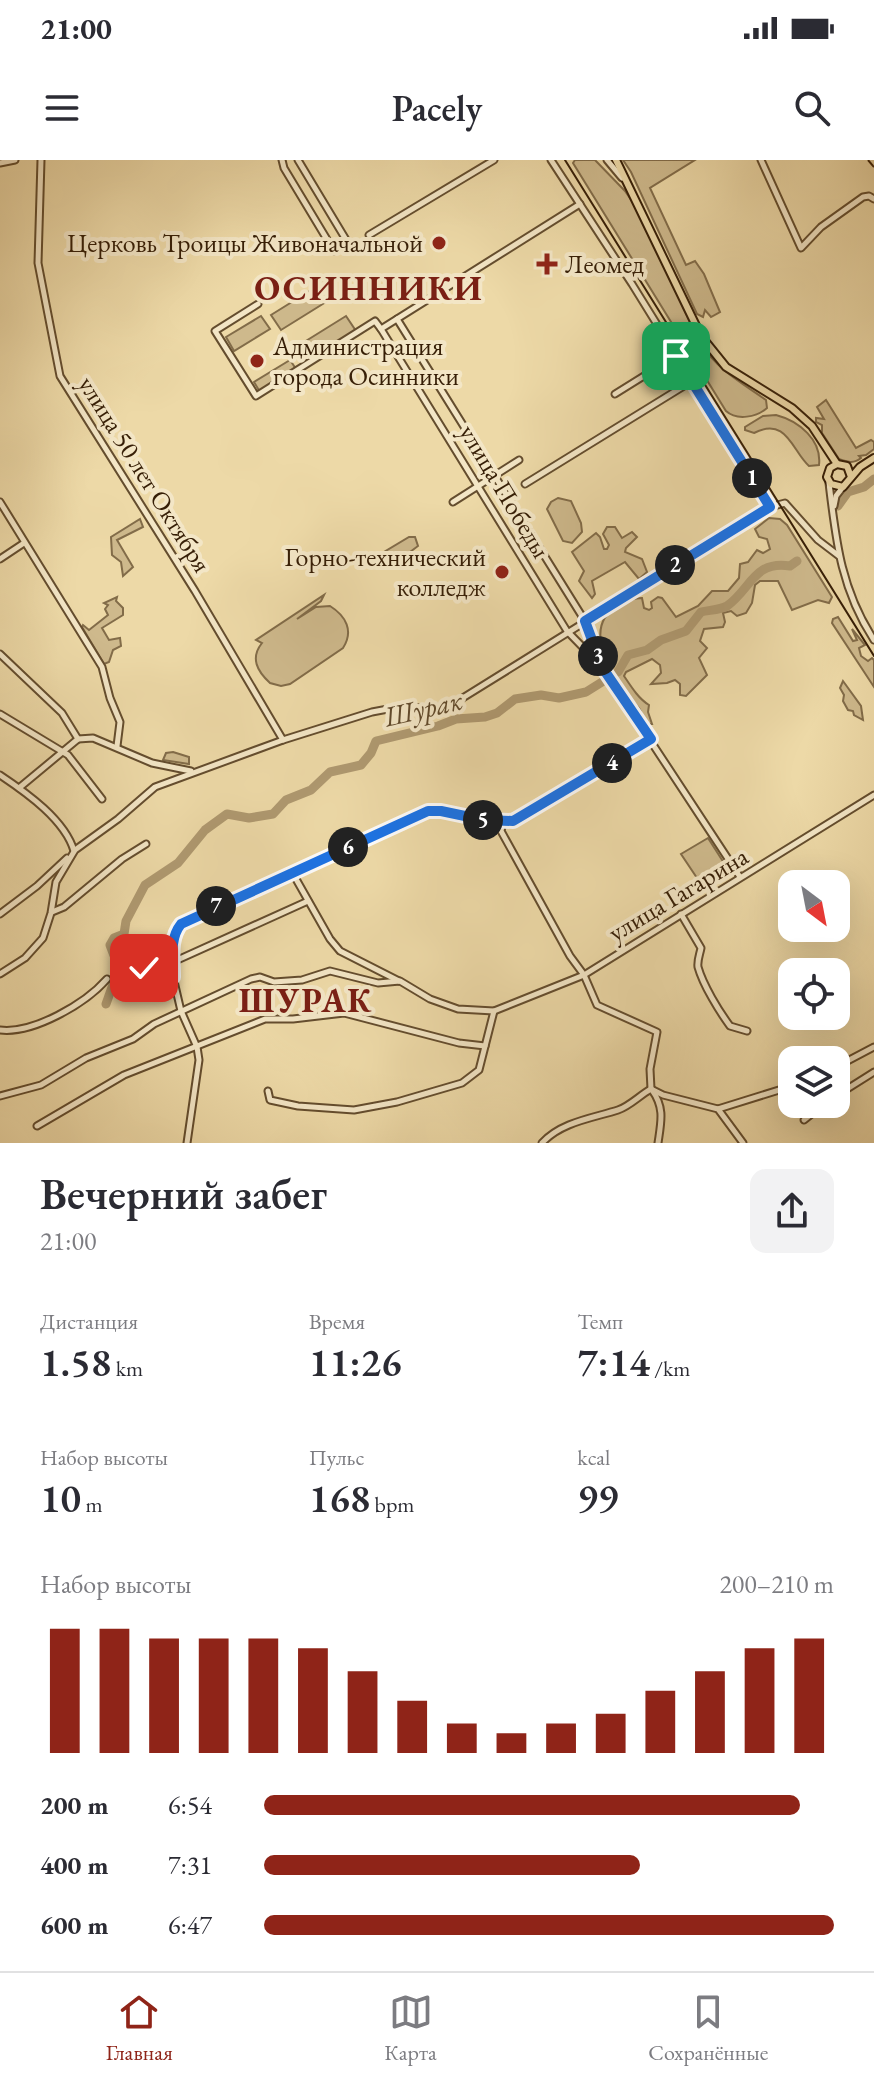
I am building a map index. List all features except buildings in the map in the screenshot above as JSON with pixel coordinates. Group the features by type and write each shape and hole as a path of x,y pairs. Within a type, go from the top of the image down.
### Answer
{"main road":[{"path":"616,160 701,336 715,356 742,378 792,408 812,426 837,464 860,467"},
{"path":"823,443 829,482 835,487 843,487 860,467 874,458"},
{"path":"828,472 837,464"},
{"path":"847,466 851,477"}],"street":[{"path":"0,163 15,160"},
{"name":"улица 50 лет Октября","path":"41,160 38,263 60,376 195,591 283,740"},
{"path":"282,160 334,251 348,243 298,160"},
{"path":"369,235 494,160"},
{"path":"551,160 770,507"},
{"path":"607,160 632,190"},
{"path":"761,160 801,248 821,227 863,197 874,199"},
{"path":"258,304 215,331 256,396 375,321 381,329 580,204"},
{"name":"улица Победы","path":"397,319 585,621 602,667"},
{"name":"улица Победы","path":"381,329 567,631 602,667 740,877"},
{"path":"615,394 676,356"},
{"path":"525,484 692,381"},
{"path":"453,502 519,460"},
{"path":"829,482 839,556 852,601 874,640"},
{"path":"832,511 836,496 843,487"},
{"path":"0,502 102,667 120,722 117,746"},
{"path":"0,914 155,787 283,740 372,712 453,704 770,507 785,503 818,540 839,556"},
{"path":"0,559 24,543"},
{"path":"0,654 62,713 78,739"},
{"path":"0,714 68,755 102,799"},
{"path":"19,788 78,739 93,738 152,763 196,771"},
{"path":"187,1143 199,1070 197,1047 181,1011 173,977 174,932 181,924 428,811 503,822 520,818 651,739"},
{"path":"0,775 42,807 75,850"},
{"name":"улица Гагарина","path":"494,1011 584,975 874,795"},
{"path":"503,822 501,831 570,956 584,975 597,1005 657,1032 650,1069 651,1089 660,1101 662,1115 658,1143"},
{"path":"51,913 64,907 122,859 146,844"},
{"path":"0,974 16,965 34,948 48,928 56,882 75,850"},
{"path":"268,1091 270,1100 283,1104 354,1110 397,1102 462,1083 479,1070 494,1011 458,1009 430,999 340,951 292,872"},
{"path":"173,962 308,901"},
{"path":"681,914 701,948 699,968 719,1009 730,1026 747,1031"},
{"path":"130,972 150,968 167,972 173,977"},
{"path":"0,1096 41,1085 86,1058 133,1039 154,1024 251,979 260,977 274,982 302,980 330,971 378,983 400,981"},
{"path":"0,1030 23,1030 53,1017 89,996 107,979"},
{"path":"37,1126 124,1075 265,1019 344,1013 434,1037 485,1046"},
{"path":"850,1060 874,1047"},
{"path":"850,1087 874,1072"},
{"path":"651,1089 718,1109 778,1091"},
{"path":"542,1143 566,1126 620,1110 651,1089"},
{"path":"718,1109 743,1143"}],"shaded area":[{"path":"575,160 595,160 625,191 636,207 700,343 722,368 766,400 767,408 747,417 726,411 573,163"},
{"path":"623,160 695,160 650,188 686,265 695,261 720,312 711,317 705,310 703,317 697,314"},
{"path":"324,282 334,297 281,330 271,315"},
{"path":"261,316 270,329 234,351 226,337"},
{"path":"346,316 356,331 303,364 293,349"},
{"path":"290,360 296,369 260,392 254,382"},
{"path":"826,400 856,448 871,440 874,449 859,456 861,458 856,461 839,459 822,433 822,425 816,422 816,418 824,419 817,407"},
{"path":"776,415 793,422 807,433 817,447 819,465 809,466 781,432 774,429 754,433 745,430 763,416"},
{"path":"558,498 571,501 581,523 582,532 572,543 563,541 547,509"},
{"path":"769,518 780,519 787,525 832,597 829,603 818,600 792,610 778,581 760,581 755,585 752,603 746,613 737,616 731,611 723,613 723,627 704,629 700,641 707,648 699,658 707,675 686,696 680,695 680,684 675,680 651,684 661,673 660,665 652,659 626,672 624,676 630,685 649,705 652,724 645,724 640,709 621,686 605,657 601,628 606,616 618,606 638,598 642,598 644,608 649,610 652,608 651,602 658,597 676,617 698,606 712,591 728,591 739,578 740,564 748,562 757,550 763,553 770,549 767,539 759,537 755,529"},
{"path":"140,519 143,527 117,540 133,567 123,576 121,562 112,555 111,537"},
{"path":"607,527 615,527 622,538 632,532 637,537 625,552 642,559 647,572 639,579 625,562 592,581 595,594 592,598 579,581 584,571 572,552 596,533 604,549 607,549 609,545 603,534"},
{"path":"409,537 415,537 418,546 402,558 387,563 384,552"},
{"path":"324,595 321,601 297,619 316,607 330,606 347,624 348,636 343,648 290,684 281,686 270,683 257,664 256,654 262,643 256,640"},
{"path":"117,597 123,615 102,628 109,640 120,638 121,646 113,650 109,662 104,664 82,627 89,630 108,615 105,609 108,605 104,603"},
{"path":"838,617 853,641 857,640 852,629 865,645 859,648 861,656 868,661 874,660 874,687 832,623"},
{"path":"843,681 861,706 863,720 848,710 843,701 840,688"},
{"path":"166,753 189,757 189,764 163,760"},
{"path":"708,838 731,874 705,890 681,854"}],"waterway":[{"name":"Шурак","path":"838,506 848,492 864,487 874,479"},
{"name":"Шурак","path":"618,672 628,655 647,650 661,640 686,631 701,612 727,606 754,577 768,567 790,566 797,561"},
{"name":"Шурак","path":"106,1004 116,976 117,963 110,945 114,938 124,934 126,921 145,885 178,863 205,830 227,814 249,818 273,814 286,800 311,790 330,772 361,765 376,741 456,719 485,717 497,713 515,699 541,695 559,698 586,692 602,682"}],"tram line":[{"path":"565,160 874,656"}],"railway":[{"path":"868,160 874,167"}],"place":[{"name":"Церковь Троицы Живоначальной","path":"439,243"},
{"name":"Леомед","path":"547,264"},
{"name":"Администрация города Осинники","path":"257,361"},
{"name":"Горно-технический колледж","path":"502,572"}],"district":[{"name":"ОСИННИКИ","path":"369,288"},
{"name":"ШУРАК","path":"306,1000"}],"route":[{"path":"144,968 167,972 173,977 174,932 181,924 241,895 428,811 513,821 651,739 602,667 585,621 770,507 676,356"}]}
